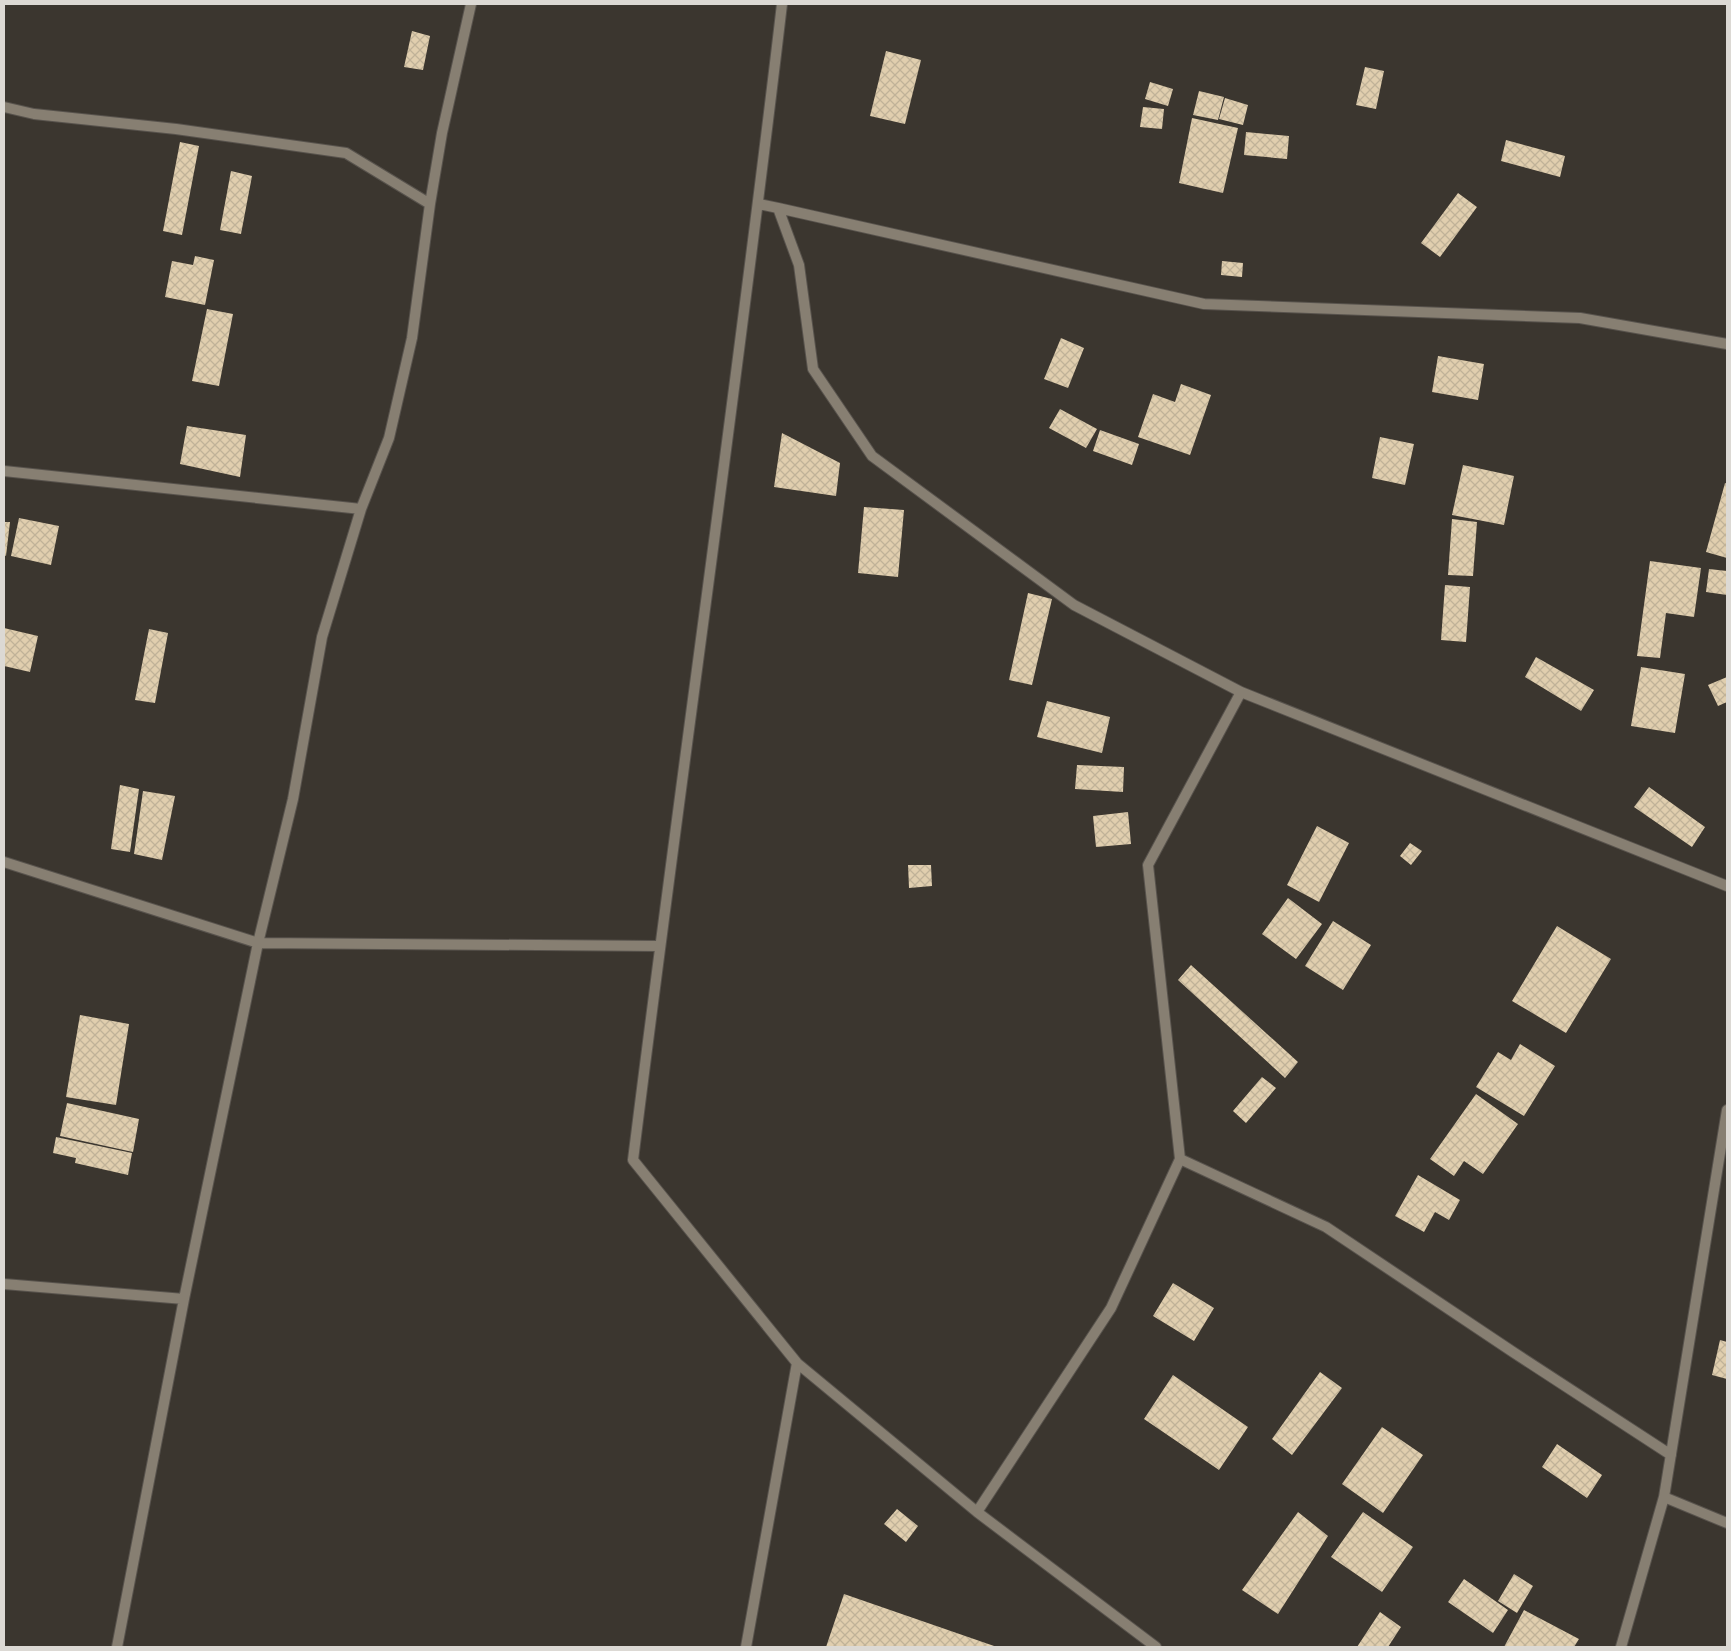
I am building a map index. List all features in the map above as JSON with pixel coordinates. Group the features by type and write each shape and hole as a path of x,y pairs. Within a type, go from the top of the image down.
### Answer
{"street":[{"path":"117,1647 184,1299 258,943 293,799 322,637 361,508 389,438 412,338 430,204 442,133 471,4"},
{"path":"782,4 759,204 633,1160 797,1363 977,1512 1156,1647"},
{"path":"4,107 34,114 176,129 346,153 430,204"},
{"path":"759,204 1204,304 1580,318 1727,344"},
{"path":"778,208 799,265 813,369 872,456 1074,605 1241,692 1727,886"},
{"path":"4,471 361,508"},
{"path":"977,1512 1111,1308 1180,1159 1148,865 1241,692"},
{"path":"4,862 258,943 660,946"},
{"path":"1621,1647 1664,1497 1727,1110"},
{"path":"1180,1159 1326,1227 1512,1352 1671,1455"},
{"path":"4,1284 184,1299"},
{"path":"746,1647 797,1363"},
{"path":"1664,1497 1727,1523"}],"building":[{"path":"412,31 430,36 423,70 404,67"},
{"path":"886,51 921,60 905,124 870,116"},
{"path":"1365,67 1384,71 1376,109 1356,105"},
{"path":"1150,82 1173,89 1168,106 1145,99"},
{"path":"1199,91 1224,97 1218,120 1193,115"},
{"path":"1225,98 1248,105 1243,125 1219,119"},
{"path":"1143,107 1164,109 1162,129 1140,127"},
{"path":"1192,118 1238,128 1223,193 1179,183"},
{"path":"1246,132 1289,136 1287,159 1244,155"},
{"path":"1506,140 1565,156 1560,177 1501,161"},
{"path":"180,142 199,146 182,235 163,231"},
{"path":"231,171 252,176 241,234 220,230"},
{"path":"1458,193 1477,207 1440,257 1421,243"},
{"path":"195,256 214,260 205,305 165,297 172,261 193,265"},
{"path":"1222,261 1243,263 1242,277 1221,275"},
{"path":"207,309 233,314 219,386 192,381"},
{"path":"1061,338 1084,348 1068,388 1044,379"},
{"path":"1438,356 1484,364 1478,400 1432,392"},
{"path":"1181,384 1211,395 1190,455 1138,437 1153,394 1175,402"},
{"path":"1060,409 1097,429 1086,448 1049,428"},
{"path":"187,426 246,435 240,477 180,464"},
{"path":"1100,430 1139,444 1132,465 1093,451"},
{"path":"782,433 840,463 836,496 774,487"},
{"path":"1380,437 1414,444 1405,485 1372,478"},
{"path":"1463,465 1514,476 1504,525 1452,515"},
{"path":"1725,483 1727,484 1727,558 1706,552"},
{"path":"864,507 904,510 898,577 858,573"},
{"path":"19,518 59,526 51,565 11,556"},
{"path":"1452,519 1477,522 1473,576 1448,575"},
{"path":"4,522 10,522 6,556 4,555"},
{"path":"1650,561 1701,568 1694,617 1666,613 1660,658 1637,656"},
{"path":"1709,569 1727,571 1727,595 1706,592"},
{"path":"1445,585 1470,587 1466,642 1441,640"},
{"path":"1028,593 1052,599 1032,685 1009,680"},
{"path":"4,628 38,636 30,672 4,666"},
{"path":"149,629 168,633 155,703 135,700"},
{"path":"1536,657 1594,690 1581,711 1525,677"},
{"path":"1641,667 1685,674 1675,733 1631,726"},
{"path":"1727,677 1727,702 1718,706 1708,685"},
{"path":"1047,701 1110,717 1102,753 1037,737"},
{"path":"1077,765 1124,767 1123,792 1075,789"},
{"path":"120,785 139,789 130,852 111,849"},
{"path":"1649,787 1705,827 1692,847 1634,807"},
{"path":"143,791 175,796 162,860 134,854"},
{"path":"1128,812 1131,844 1096,847 1093,816"},
{"path":"1317,826 1349,843 1319,902 1287,885"},
{"path":"1410,843 1422,851 1411,865 1400,856"},
{"path":"908,865 931,865 932,886 909,888"},
{"path":"1288,898 1322,924 1296,959 1262,934"},
{"path":"1333,921 1371,945 1343,990 1305,966"},
{"path":"1557,926 1611,959 1566,1033 1512,1001"},
{"path":"1191,965 1298,1062 1285,1078 1178,980"},
{"path":"80,1015 129,1024 116,1105 66,1097"},
{"path":"1520,1044 1555,1066 1524,1116 1476,1087 1498,1052 1511,1060"},
{"path":"1262,1077 1276,1088 1246,1123 1233,1111"},
{"path":"1476,1094 1518,1124 1483,1174 1464,1161 1454,1176 1430,1159"},
{"path":"67,1103 139,1119 133,1152 60,1136"},
{"path":"56,1137 132,1153 128,1175 75,1163 76,1158 53,1153"},
{"path":"1418,1175 1460,1200 1449,1220 1435,1212 1424,1232 1395,1216"},
{"path":"1173,1283 1214,1308 1194,1341 1153,1316"},
{"path":"1720,1340 1727,1342 1727,1379 1712,1375"},
{"path":"1320,1372 1342,1388 1292,1455 1272,1439"},
{"path":"1173,1375 1248,1427 1219,1470 1144,1419"},
{"path":"1382,1427 1423,1455 1383,1513 1342,1484"},
{"path":"1557,1444 1602,1475 1587,1498 1542,1467"},
{"path":"897,1509 918,1526 906,1542 884,1524"},
{"path":"1298,1512 1328,1536 1278,1614 1242,1590"},
{"path":"1363,1512 1413,1547 1382,1592 1331,1557"},
{"path":"1514,1574 1533,1586 1517,1613 1498,1601"},
{"path":"1464,1579 1508,1610 1493,1633 1448,1602"},
{"path":"844,1594 997,1647 826,1647"},
{"path":"1524,1610 1579,1639 1574,1647 1504,1647"},
{"path":"1380,1612 1401,1627 1388,1647 1357,1647"}]}
